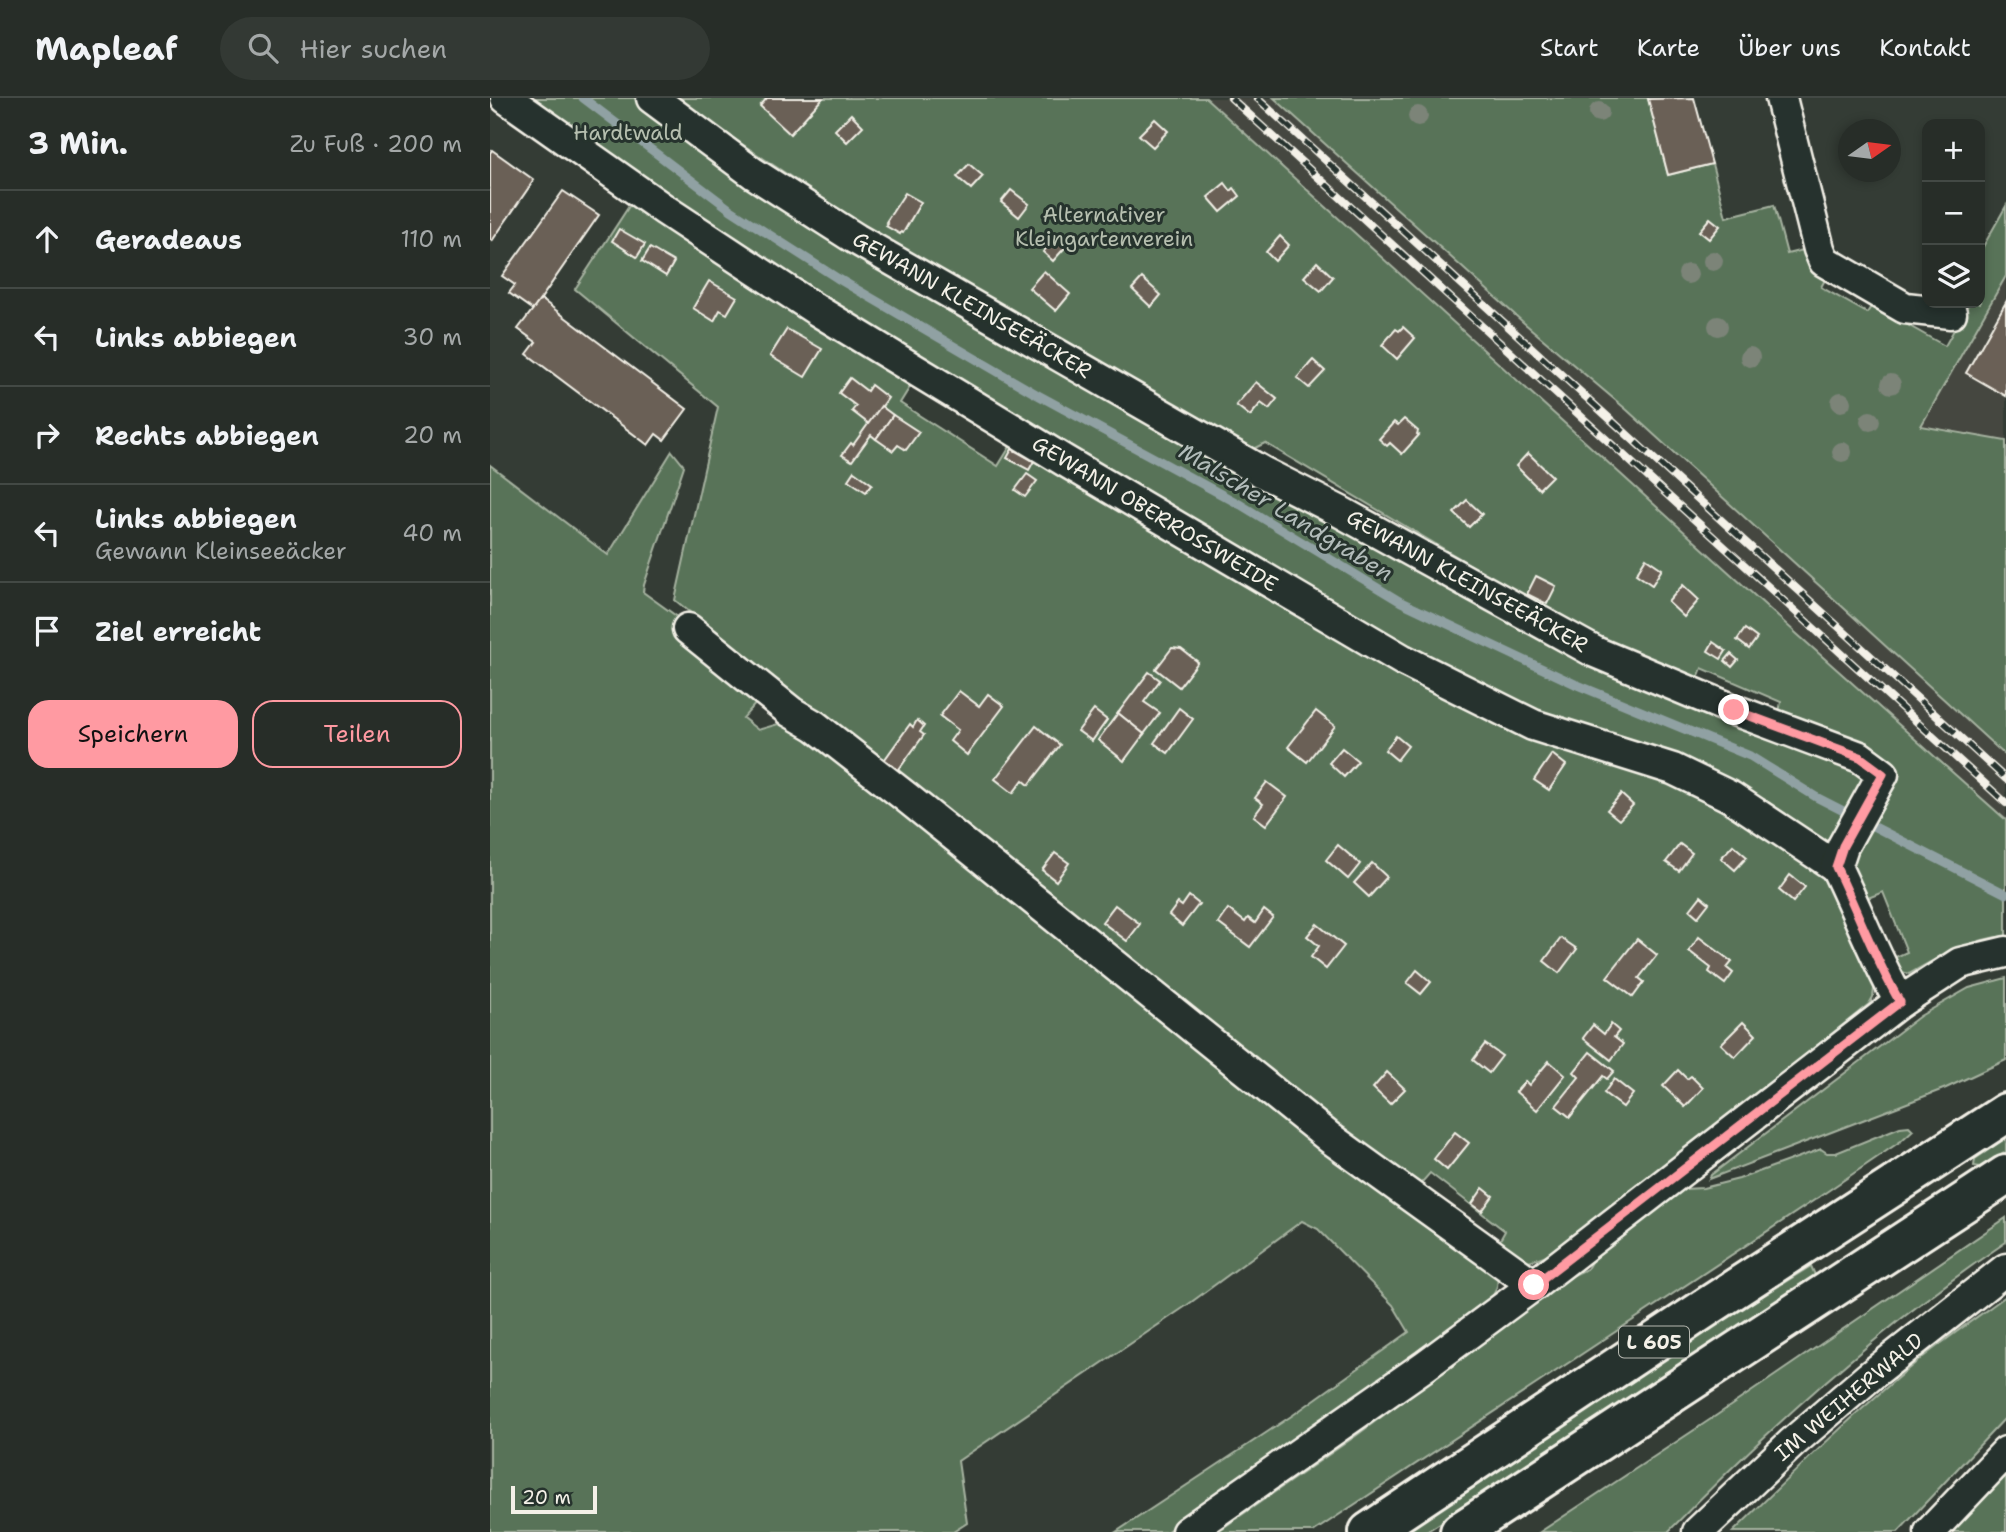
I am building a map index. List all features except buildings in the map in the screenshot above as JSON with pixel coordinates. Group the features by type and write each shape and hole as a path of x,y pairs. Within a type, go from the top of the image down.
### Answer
{"highway":[{"name":"L 605","path":"1369,1532 1710,1305 2006,1113"},
{"name":"L 605","path":"1460,1532 2006,1175"}],"street":[{"name":"GEWANN OBERROSSWEIDE","path":"506,98 666,210 815,309 1065,461 1403,660 1533,725 1673,769 1840,856"},
{"name":"GEWANN KLEINSEEÄCKER","path":"652,98 753,173 856,239 1264,473 1339,511 1595,652 1734,710 1860,757 1883,774 1840,856"},
{"path":"1781,98 1824,261 1905,308 1951,313"},
{"path":"688,629 791,712 815,726 906,797 1331,1138 1534,1285"},
{"path":"1840,856 1854,903 1878,964 1900,1002"},
{"path":"1187,1532 1426,1365 1534,1285 1900,1002 1960,963 2006,952"},
{"name":"IM WEIHERWALD","path":"1698,1532 1793,1443 1870,1376 2006,1269"},
{"path":"1930,1532 2006,1452"}],"shaded area":[{"path":"1206,98 1274,98 1524,323 1627,410 2006,756 2006,820 1797,634"},
{"path":"2006,277 2006,441 1921,426"}],"green space":[{"path":"518,98 636,98 807,218 1774,737 1781,702 1702,668 1696,683 1599,641 1265,443 1245,453 976,301 673,98 1206,98 2006,820 2006,936 1968,945 1909,974 1895,970 1889,960 1907,952 1883,892 1863,900 1830,842 1825,844 1789,824 1786,814 1765,800 1719,780 1492,695 1148,500 744,251"},
{"path":"1274,98 1648,98 1668,175 1712,164 1726,217 1774,205 1787,254 1807,249 1826,278 1821,287 1867,313 1872,305 1945,346 1966,308 1985,308 1985,243 2006,206 2006,276 1921,426 2006,441 2006,756 1627,410 1524,323"},
{"path":"635,197 814,327 913,382 900,403 998,466 1011,445 1669,780 1826,873 1875,981 1873,997 1869,1004 1551,1253 1529,1261 1514,1257 1500,1247 1505,1231 1430,1173 1415,1190 1004,869 675,600 718,407 575,289"},
{"path":"672,451 684,466 643,592 686,623 757,702 743,718 758,730 785,722 795,723 1497,1276 1497,1284 1491,1298 1460,1324 1166,1532 1116,1532 1293,1415 1409,1332 1393,1305 1318,1229 1302,1221 1186,1306 958,1461 967,1523 953,1532 490,1532 490,465 608,555"},
{"path":"2006,978 2006,1060 1946,1088 1709,1179 1920,1016 1969,988"},
{"path":"1909,1126 1913,1130 1901,1141 1819,1197 1313,1532 1217,1532 1357,1435 1567,1278 1587,1269 1611,1243 1683,1189 1703,1188 1739,1179 1821,1149 1827,1153 1836,1153 1900,1127"},
{"path":"2006,1138 2006,1152 1980,1167 1974,1166 1975,1159"},
{"path":"2006,1218 2006,1242 1915,1308 1829,1378 1747,1453 1668,1532 1540,1532 1717,1415"},
{"path":"1811,1266 1814,1277 1443,1521 1426,1532 1400,1532 1458,1498 1727,1318"},
{"path":"2006,1296 2006,1417 1898,1532 1733,1532 1895,1380"},
{"path":"2006,1475 2006,1532 1952,1532 2003,1477"}],"waterway":[{"name":"Malscher Landgraben","path":"583,98 731,210 837,278 1036,394 1241,505 1401,602 1575,684 1750,756 1816,797 2006,894"}],"railway":[{"path":"1231,98 2006,803"},
{"path":"1257,98 2006,779"}],"route":[{"path":"1534,1285 1900,1002 1878,964 1854,903 1836,867 1843,846 1883,774 1860,757 1734,710"}],"park label":[{"name":"Hardtwald","path":"628,133"},
{"name":"Alternativer Kleingartenverein","path":"1104,227"}]}
